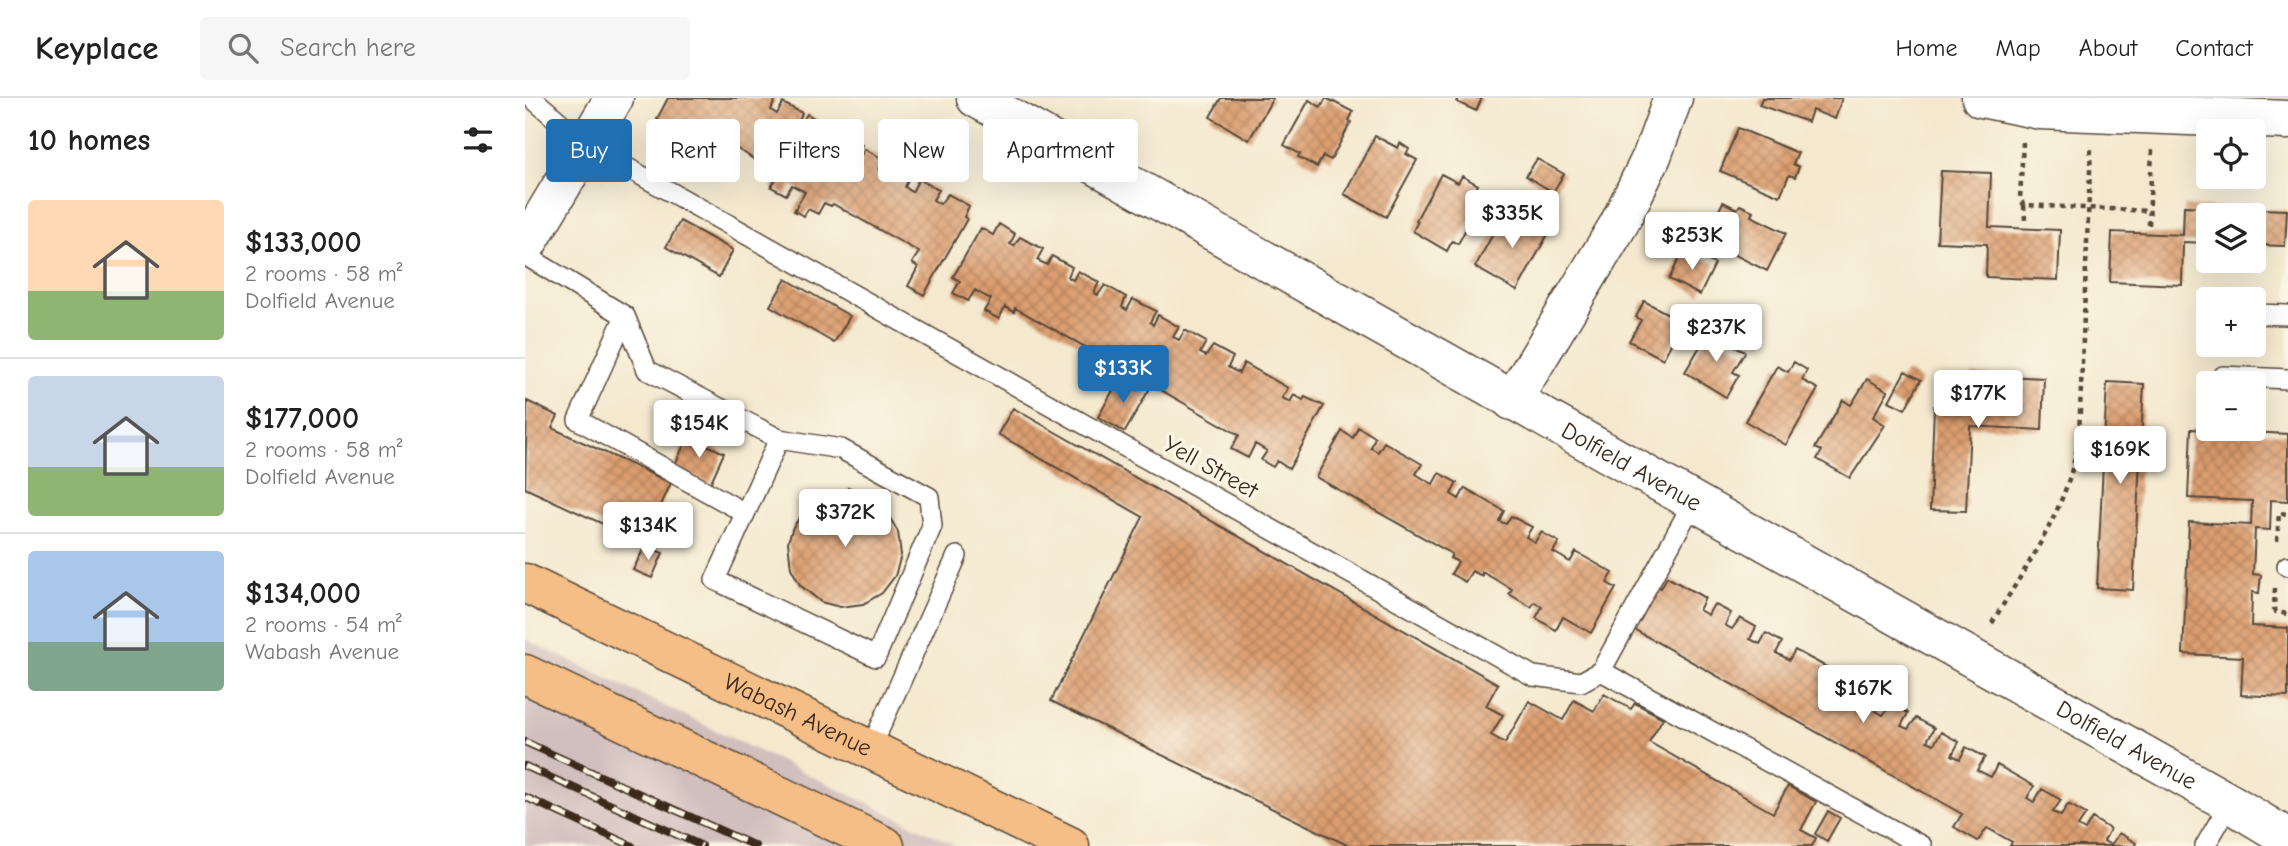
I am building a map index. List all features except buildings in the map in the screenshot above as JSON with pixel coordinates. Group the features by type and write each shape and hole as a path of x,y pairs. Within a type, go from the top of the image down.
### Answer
{"main road":[{"name":"Wabash Avenue","path":"525,583 1070,846"},
{"path":"525,674 884,846"}],"street":[{"path":"601,119 614,98"},
{"name":"Dolfield Avenue","path":"976,98 2230,803 2285,830"},
{"path":"1512,401 1619,224 1652,156 1673,98"},
{"path":"1981,98 2040,110 2288,120"},
{"path":"525,247 563,182"}],"lane":[{"name":"Yell Street","path":"532,98 556,119"},
{"name":"Yell Street","path":"632,170 1533,676 1581,682 1601,671"},
{"path":"525,256 625,316 647,370 779,439 841,449 929,497 932,526 876,657 715,580 779,439"},
{"path":"2266,314 2288,315"},
{"path":"625,316 579,420 745,513"},
{"path":"2266,378 2288,379"},
{"path":"1694,501 1601,671 1922,846"},
{"path":"870,750 957,556"},
{"path":"2205,846 2230,803"}],"path":[{"path":"2024,130 2020,199 2024,205 2025,220"},
{"path":"1992,623 2046,532 2067,491 2076,462 2091,134"},
{"path":"2149,225 2153,138"},
{"path":"2024,205 2150,211"}],"shaded area":[{"path":"525,639 957,846 525,846"}],"railway":[{"path":"525,742 755,846"},
{"path":"525,766 702,846"},
{"path":"525,797 632,846"}]}
